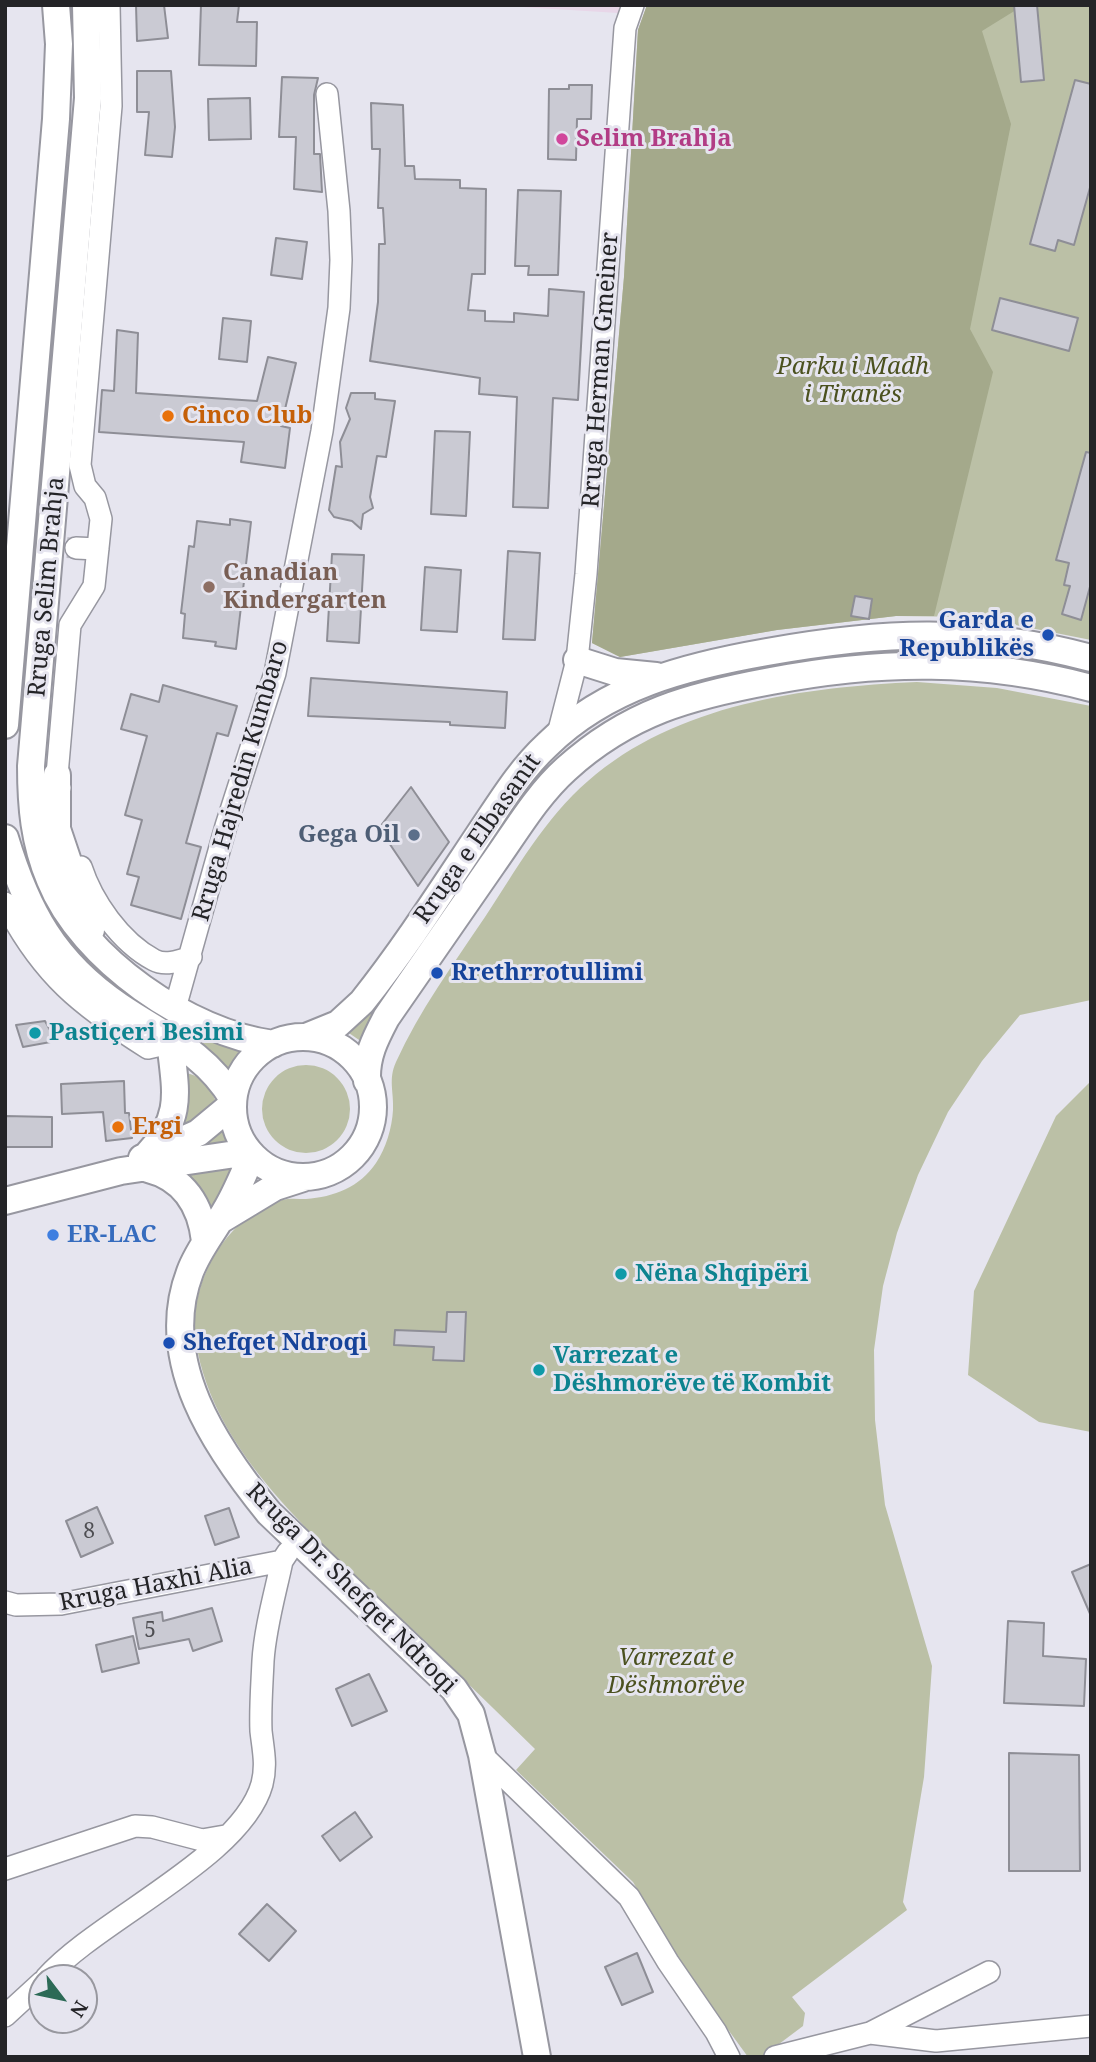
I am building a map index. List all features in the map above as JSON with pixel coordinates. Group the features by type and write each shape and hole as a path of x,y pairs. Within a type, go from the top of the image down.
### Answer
{"main road":[{"name":"Rruga Selim Brahja","path":"5,725 57,119 59,44 56,5"},
{"name":"Rruga Selim Brahja","path":"86,5 88,98 31,766 31,813 36,841 62,905 97,948 141,985 175,1008 233,1036 273,1044"},
{"name":"Rruga e Elbasanit","path":"306,1037 338,1024 362,1002 507,791 558,734 614,697 661,676 702,664 820,641 897,634 1006,639 1091,658"},
{"path":"576,660 615,672 661,676"},
{"name":"Rruga e Elbasanit","path":"367,1081 366,1065 370,1049 386,1018 528,814 564,771 629,724 677,701 706,693 821,670 891,664 1001,668 1091,688"},
{"path":"57,775 57,829 97,948"},
{"path":"5,838 20,887 40,926 87,982 210,1066 233,1102 237,1130 250,1154 272,1170 304,1177 337,1168 361,1145 372,1114 367,1081 348,1053 328,1042 306,1037 273,1044 246,1066 233,1102 198,1133 147,1162 5,1201"},
{"path":"147,1162 167,1134 174,1114 176,1098 170,1038"},
{"path":"147,1162 250,1154"},
{"name":"Rruga Dr. Shefqet Ndroqi","path":"250,1154 221,1220 205,1241 190,1272 181,1314 181,1342 189,1381 210,1429 289,1551 454,1689 471,1714 482,1755 537,2057"},
{"path":"147,1162 174,1180 190,1196 203,1228 205,1241"},
{"name":"Rruga Dr. Shefqet Ndroqi","path":"221,1220 275,1187 304,1177"}],"street":[{"name":"Rruga Selim Brahja","path":"109,5 111,106 80,465 85,486 95,498 101,519 94,586 70,625 57,775 66,823 84,877 114,926 155,961 170,963 191,957"},
{"name":"Rruga Herman Gmeiner","path":"558,734 576,660 603,377 625,28 634,5"},
{"name":"Rruga Hajredin Kumbaro","path":"175,1008 226,826 275,673 322,431 339,308 341,260 339,211 327,94"},
{"name":"Rruga Selim Brahja","path":"76,548 98,549"},
{"path":"5,903 37,956 77,1000 148,1048 161,1045 170,1038"},
{"path":"62,1964 96,1935 153,1896 235,1829 252,1808 265,1767 261,1730 263,1658 289,1551"},
{"name":"Rruga Haxhi Alia","path":"5,1602 16,1605 61,1604 289,1551"},
{"path":"482,1755 629,1897 668,1962 716,2032 729,2057"},
{"path":"5,1869 135,1826 152,1827 202,1840 225,1836"},
{"path":"775,2057 870,2033 989,1972"},
{"path":"5,2016 28,1995"},
{"path":"870,2033 915,2048 972,2038 1091,2026"}],"shaded area":[{"path":"506,5 621,5 618,13 506,6"}],"green space":[{"name":"Parku i Madh i Tiranës","path":"647,5 1091,5 1091,640 975,617 896,616 777,630 620,657 592,643 624,277 638,30"},
{"name":"Parku i Madh i Tiranës","path":"647,5 1024,5 982,31 1011,124 970,329 993,372 934,616 896,616 777,630 620,657 592,643 624,277 638,30"},
{"name":"Varrezat e Dëshmorëve të Kombit","path":"917,682 997,688 1091,706 1091,1000 1020,1015 982,1061 948,1112 918,1175 897,1233 883,1286 874,1350 875,1420 885,1505 932,1666 924,1777 903,1902 907,1910 792,1997 805,2013 803,2026 763,2056 748,2057 689,1976 633,1882 516,1770 535,1749 303,1524 273,1492 246,1457 223,1421 206,1383 196,1342 195,1320 204,1277 214,1256 227,1237 243,1221 262,1208 282,1200 316,1198 346,1189 362,1178 376,1163 386,1144 391,1124 394,1068 415,1024 532,845 558,811 588,781 623,755 661,734 701,717 786,695"},
{"path":"462,878 467,882 362,1042 346,1031"},
{"path":"101,970 150,1010 210,1040 249,1052 233,1077 203,1047 98,975"},
{"path":"306,1065 323,1068 337,1078 347,1092 350,1109 347,1126 337,1140 323,1150 306,1153 289,1150 275,1140 265,1126 262,1109 265,1092 275,1078 289,1068"},
{"path":"179,1072 193,1075 203,1081 217,1104 182,1134"},
{"path":"1091,1081 1091,1432 1039,1422 968,1375 974,1291 1056,1116"},
{"path":"226,1120 236,1148 168,1156"},
{"path":"235,1166 211,1214 179,1170"}],"building":[{"path":"136,5 164,5 168,38 137,41"},
{"path":"201,5 239,5 237,22 257,22 256,66 199,65"},
{"path":"1014,5 1037,5 1044,80 1021,82"},
{"path":"137,71 171,71 175,127 172,157 145,155 149,112 137,112"},
{"path":"282,77 318,78 314,95 314,154 320,154 322,192 294,189 296,137 279,137"},
{"path":"1075,80 1091,84 1091,184 1074,245 1058,240 1055,251 1030,244"},
{"name":"Selim Brahja","path":"569,85 592,85 591,119 577,119 576,160 548,159 549,89 569,89"},
{"path":"250,98 251,139 209,140 208,99"},
{"path":"371,103 403,105 405,166 414,166 415,179 460,180 460,188 486,189 485,274 472,274 468,310 485,311 485,321 514,322 514,313 548,316 549,289 584,292 578,400 553,398 548,508 513,507 517,397 479,394 480,378 370,361 378,302 379,244 385,244 383,208 378,208 380,149 372,149"},
{"path":"518,190 561,191 558,275 528,275 529,266 515,266"},
{"path":"276,238 307,242 302,279 271,275"},
{"path":"1000,298 1078,318 1069,351 992,330"},
{"path":"223,318 251,321 247,362 219,359"},
{"path":"117,330 138,333 136,393 257,401 268,357 296,363 281,426 290,428 285,468 241,462 244,442 99,432 102,390 114,391"},
{"path":"351,393 375,393 375,399 395,401 386,457 377,456 370,497 373,508 363,514 361,529 352,521 334,517 329,510 336,466 342,467 340,442 350,419 346,408"},
{"path":"435,431 470,432 466,516 431,514"},
{"path":"1086,452 1091,453 1091,583 1081,620 1062,614 1070,586 1064,585 1069,563 1056,560"},
{"name":"Canadian Kindergarten","path":"230,519 251,522 236,649 215,646 216,642 183,638 185,614 181,613 189,546 194,547 197,521 230,525"},
{"path":"508,551 540,553 535,640 503,639"},
{"path":"332,554 364,555 359,643 327,641"},
{"path":"425,567 461,570 457,632 421,630"},
{"path":"855,596 872,599 869,619 851,616"},
{"path":"311,678 507,692 505,728 450,725 450,722 308,716"},
{"path":"163,685 237,706 228,736 217,733 186,843 201,847 181,919 131,905 139,877 127,874 142,820 125,815 147,736 121,729 131,694 159,702"},
{"name":"Gega Oil","path":"411,787 449,842 418,886 379,828"},
{"name":"Pastiçeri Besimi","path":"45,1021 56,1041 23,1047 16,1025"},
{"path":"124,1081 125,1113 129,1113 132,1138 106,1141 103,1112 62,1114 61,1084"},
{"path":"5,1116 52,1117 52,1147 5,1147"},
{"path":"447,1312 466,1312 464,1361 433,1360 434,1347 394,1345 395,1330 446,1332"},
{"path":"97,1507 113,1543 81,1557 66,1521"},
{"path":"229,1508 239,1537 215,1545 205,1516"},
{"path":"1091,1564 1091,1616 1072,1572"},
{"path":"212,1608 222,1641 193,1651 189,1639 139,1649 133,1618 162,1612 163,1621"},
{"path":"1008,1621 1044,1623 1043,1656 1086,1659 1084,1706 1004,1703"},
{"path":"133,1636 139,1663 102,1672 96,1645"},
{"path":"369,1674 387,1711 352,1726 336,1689"},
{"path":"1009,1753 1079,1755 1080,1871 1009,1871"},
{"path":"355,1812 372,1837 340,1861 322,1836"},
{"path":"267,1904 296,1931 269,1961 239,1934"},
{"path":"637,1953 653,1992 622,2005 605,1967"}],"tunnel":[{"path":"5,545 76,548"}],"place":[{"name":"Selim Brahja","path":"562,139"},
{"name":"Cinco Club","path":"168,416"},
{"name":"Canadian Kindergarten","path":"209,587"},
{"name":"Garda e Republikës","path":"1048,635"},
{"name":"Gega Oil","path":"414,835"},
{"name":"Rrethrrotullimi","path":"437,973"},
{"name":"Pastiçeri Besimi","path":"35,1033"},
{"name":"Ergi","path":"118,1127"},
{"name":"ER-LAC","path":"53,1235"},
{"name":"Nëna Shqipëri","path":"621,1274"},
{"name":"Shefqet Ndroqi","path":"169,1343"},
{"name":"Varrezat e Dëshmorëve të Kombit","path":"539,1370"}],"park label":[{"name":"Varrezat e Dëshmorëve","path":"676,1672"}]}
